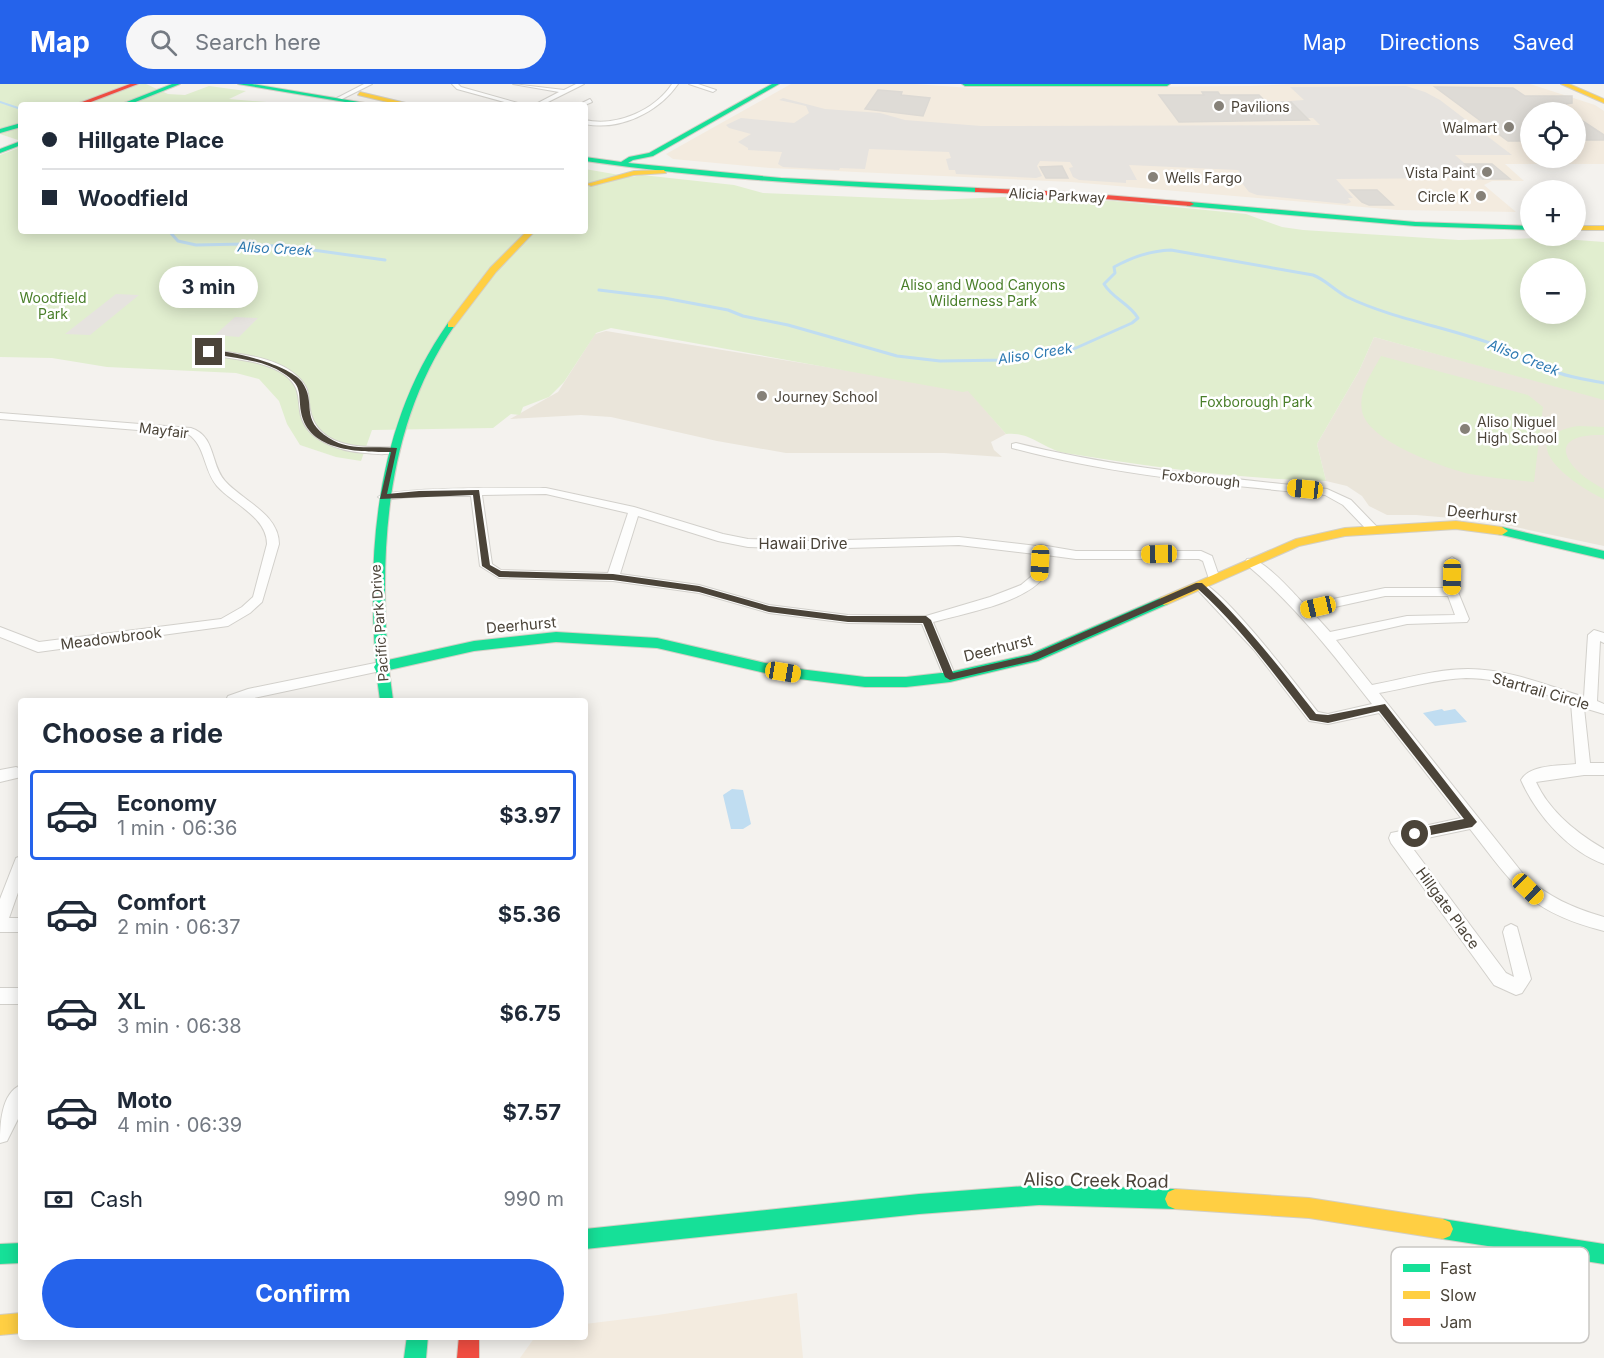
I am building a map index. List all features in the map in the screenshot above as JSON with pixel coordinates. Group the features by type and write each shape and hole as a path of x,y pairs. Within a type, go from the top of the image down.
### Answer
{"main road":[{"path":"86,102 135,84"},
{"path":"129,102 177,84"},
{"path":"241,84 345,95 365,102"},
{"path":"285,84 389,102"},
{"path":"626,162 633,151 758,84"},
{"path":"588,186 626,162 651,155 776,84"},
{"path":"965,84 1167,84"},
{"path":"1564,84 1604,101"},
{"path":"0,132 18,126"},
{"name":"Alicia Parkway","path":"588,151 664,172 786,183 1065,194 1376,222 1520,228"},
{"name":"Alicia Parkway","path":"588,159 768,174 1116,190 1372,214 1520,219"},
{"path":"588,186 634,173 664,172"},
{"path":"1586,219 1604,219"},
{"path":"1586,228 1604,228"},
{"name":"Pacific Park Drive","path":"386,698 380,667 375,571 383,497 396,446 408,408 436,346 462,308 506,255 528,234"},
{"name":"Deerhurst","path":"380,667 474,646 556,638 657,643 767,669 865,682 906,682 950,677 1033,658 1296,543 1345,532 1456,525 1527,536 1604,555"},
{"name":"Aliso Creek Road","path":"588,1239 919,1204 1039,1195 1127,1196 1309,1208 1559,1247"},
{"name":"Aliso Creek Road","path":"1589,1252 1604,1254"},
{"path":"0,1254 18,1253"},
{"path":"0,1324 18,1323"},
{"path":"415,1358 417,1340"},
{"path":"468,1358 469,1340"}],"street":[{"path":"345,95 369,84"},
{"path":"455,84 459,88 511,102"},
{"path":"516,84 567,92"},
{"path":"544,102 581,84"},
{"path":"588,122 617,123 652,105 670,92 675,84"},
{"path":"692,84 713,90"},
{"path":"470,91 480,88"},
{"path":"209,352 285,370 299,383 305,397 305,413 313,429 327,441 350,449 396,446"},
{"name":"Mayfair","path":"0,416 177,429 191,431 201,437 207,444 212,469 218,480 269,525 273,535 273,544 258,599 246,610 224,623"},
{"name":"Foxborough","path":"1016,446 1052,457 1153,473 1327,492 1339,495 1350,503 1373,529"},
{"name":"Hawaii Drive","path":"383,497 419,493 546,491 634,511 722,538 748,543 808,545 959,541 1076,555 1200,555 1208,559 1214,579"},
{"path":"476,492 486,566 499,574 613,577 699,589 780,610 848,619 926,620 994,600 1025,588 1040,576 1041,549"},
{"path":"613,577 634,511"},
{"path":"1327,637 1407,620 1463,619 1452,592 1452,561"},
{"path":"1251,562 1280,586 1327,637 1519,880 1536,897 1558,911 1604,924"},
{"path":"1199,585 1218,602 1258,647 1314,717 1328,719 1381,706"},
{"path":"1303,610 1385,592 1452,592"},
{"path":"926,620 950,677"},
{"name":"Meadowbrook","path":"0,632 38,647 224,623"},
{"path":"1584,769 1584,702 1594,635 1604,638"},
{"path":"238,698 380,667"},
{"name":"Startrail Circle","path":"1370,690 1455,674 1478,674 1513,680 1604,709"},
{"path":"1604,769 1537,775 1528,780 1532,794 1569,832 1604,857"},
{"path":"0,776 16,773"},
{"name":"Hillgate Place","path":"1472,822 1396,838 1500,980 1516,987 1523,979 1511,932"},
{"path":"18,871 0,922 18,925"},
{"path":"0,996 18,996"},
{"path":"0,1134 18,1100"}],"shaded area":[{"path":"791,84 915,84 970,88 1530,84 1586,102 1520,102 1520,164 1505,164 1523,180 1492,181 1484,185 1516,212 1397,210 1071,182 770,168 673,159 666,154"},
{"path":"1406,86 1440,100 1512,155 1455,155 1484,180 1465,178 1336,179 1353,198 1348,198 1351,202 1346,204 1257,195 1249,192 1238,178 1243,177 1238,170 1129,165 1137,180 1126,180 1126,183 1079,180 1073,177 1069,168 1073,167 1070,162 1040,161 1037,166 1042,176 1036,178 956,174 955,170 949,170 946,159 951,158 949,152 869,149 865,169 783,167 778,164 782,152 748,150 738,142 751,134 729,128 726,125 741,118 794,123 809,113 806,106 779,100 783,98 825,109 880,113 905,120 981,126 1320,125 1313,118 1308,118 1290,101 1304,100 1290,87"},
{"path":"1586,102 1604,111 1604,164 1586,164"},
{"path":"116,294 139,295 90,335 65,334"},
{"path":"235,317 258,318 239,337 215,335"},
{"name":"Journey School","path":"606,331 968,390 1006,434 991,442 994,450 1002,457 944,453 786,453 717,441 611,417 581,415 510,419 558,392 595,334"},
{"name":"Aliso Niguel High School","path":"1374,337 1604,399 1604,546 1487,521 1387,515 1369,506 1362,496 1347,486 1326,481 1317,444 1359,371"},
{"path":"797,1293 803,1358 520,1358 533,1340 588,1340 588,1324"}],"green space":[{"path":"0,84 146,84 168,94 185,95 209,86 246,91 229,99 266,102 18,102 18,140 0,134"},
{"path":"18,148 18,234 588,234 588,170 631,177 642,175 734,185 763,193 932,200 1006,197 1114,201 1246,214 1282,227 1303,230 1459,240 1520,239 1520,246 1586,246 1586,241 1604,242 1604,400 1374,337 1359,371 1317,444 1326,481 1228,475 1065,453 1029,437 1006,434 968,391 963,392 611,328 596,333 564,382 549,397 523,407 520,415 511,414 493,428 372,430 361,461 336,457 300,445 287,424 279,401 259,379 236,373 107,367 52,358 0,357 0,155"},
{"path":"1381,356 1528,395 1543,407 1534,482 1486,477 1458,471 1408,452 1377,433 1367,422 1361,404 1367,382"},
{"path":"1578,426 1604,427 1604,435 1584,436 1572,440 1567,446 1566,454 1580,473 1604,489 1604,499 1564,473 1553,462 1547,451 1548,441 1558,432"}],"water":[{"path":"1442,709 1444,711 1455,709 1467,722 1435,726 1423,713"},
{"path":"732,789 743,790 751,824 743,829 731,829 723,795"}],"building":[{"name":"Walmart","path":"1435,87 1513,88 1525,96 1572,96 1572,102 1520,102 1520,141 1508,141"},
{"path":"878,90 930,98 923,116 865,109"},
{"name":"Pavilions","path":"1202,92 1218,92 1220,95 1259,95 1266,102 1291,102 1309,120 1179,122 1159,95 1204,95"},
{"path":"1586,123 1604,135 1604,140 1586,140"},
{"name":"Vista Paint","path":"1465,164 1492,164 1510,179 1483,179"},
{"path":"1062,166 1068,178 1046,178 1040,167"},
{"path":"1350,190 1377,190 1393,205 1369,205 1362,202"}],"waterway":[{"name":"Aliso Creek","path":"0,102 18,108"},
{"name":"Aliso Creek","path":"172,234 178,241 196,245 243,244 291,247 385,260"},
{"name":"Aliso Creek","path":"599,290 664,298 728,310 743,316 788,325 897,356 940,361 1008,360 1076,348 1132,323 1138,318 1104,284 1115,273 1114,267 1121,263 1148,253 1171,250 1313,275 1347,297 1364,304 1487,342 1559,373 1604,383"}],"traffic: fast":[{"path":"130,102 177,84"},
{"path":"241,84 355,102"},
{"path":"623,164 631,158 651,155 776,84"},
{"path":"965,84 1167,84"},
{"path":"0,131 18,126"},
{"path":"0,151 18,144"},
{"path":"588,159 732,177 830,184 978,190"},
{"path":"1190,204 1415,224 1520,228"},
{"path":"386,698 378,586 379,549 389,475 398,438 415,392 451,325"},
{"path":"1502,531 1604,555"},
{"path":"380,667 474,646 556,637 657,643 783,672 865,682 906,682 950,677 1033,658 1164,601"},
{"path":"588,1239 919,1204 1039,1195 1175,1199"},
{"path":"1443,1229 1559,1247"},
{"path":"1589,1252 1604,1254"},
{"path":"0,1254 18,1253"},
{"path":"415,1358 417,1340"}],"traffic: slow":[{"path":"1564,84 1604,101"},
{"path":"360,94 395,102"},
{"path":"591,184 634,173 664,172"},
{"path":"1586,228 1604,228"},
{"path":"451,325 493,270 528,234"},
{"path":"1164,601 1296,543 1345,532 1456,525 1502,531"},
{"path":"1175,1199 1309,1208 1443,1229"},
{"path":"0,1325 18,1323"}],"traffic: jam":[{"path":"85,102 135,84"},
{"path":"978,190 1069,194 1190,204"},
{"path":"468,1358 469,1340"}],"place":[{"name":"Pavilions","path":"1219,106"},
{"name":"Walmart","path":"1509,127"},
{"name":"Vista Paint","path":"1487,172"},
{"name":"Wells Fargo","path":"1153,177"},
{"name":"Circle K","path":"1481,196"},
{"name":"Journey School","path":"762,396"},
{"name":"Aliso Niguel High School","path":"1465,429"}],"route":[{"path":"209,352 285,370 299,383 305,397 305,413 313,429 327,441 350,449 395,450 383,497 419,493 476,492 486,566 499,574 613,577 699,589 769,609 848,619 926,620 950,677 1033,658 1199,585 1218,602 1258,647 1314,717 1328,719 1381,706 1472,822 1415,834"}],"park label":[{"name":"Aliso and Wood Canyons Wilderness Park","path":"983,292"},
{"name":"Woodfield Park","path":"53,306"},
{"name":"Foxborough Park","path":"1256,401"}]}
